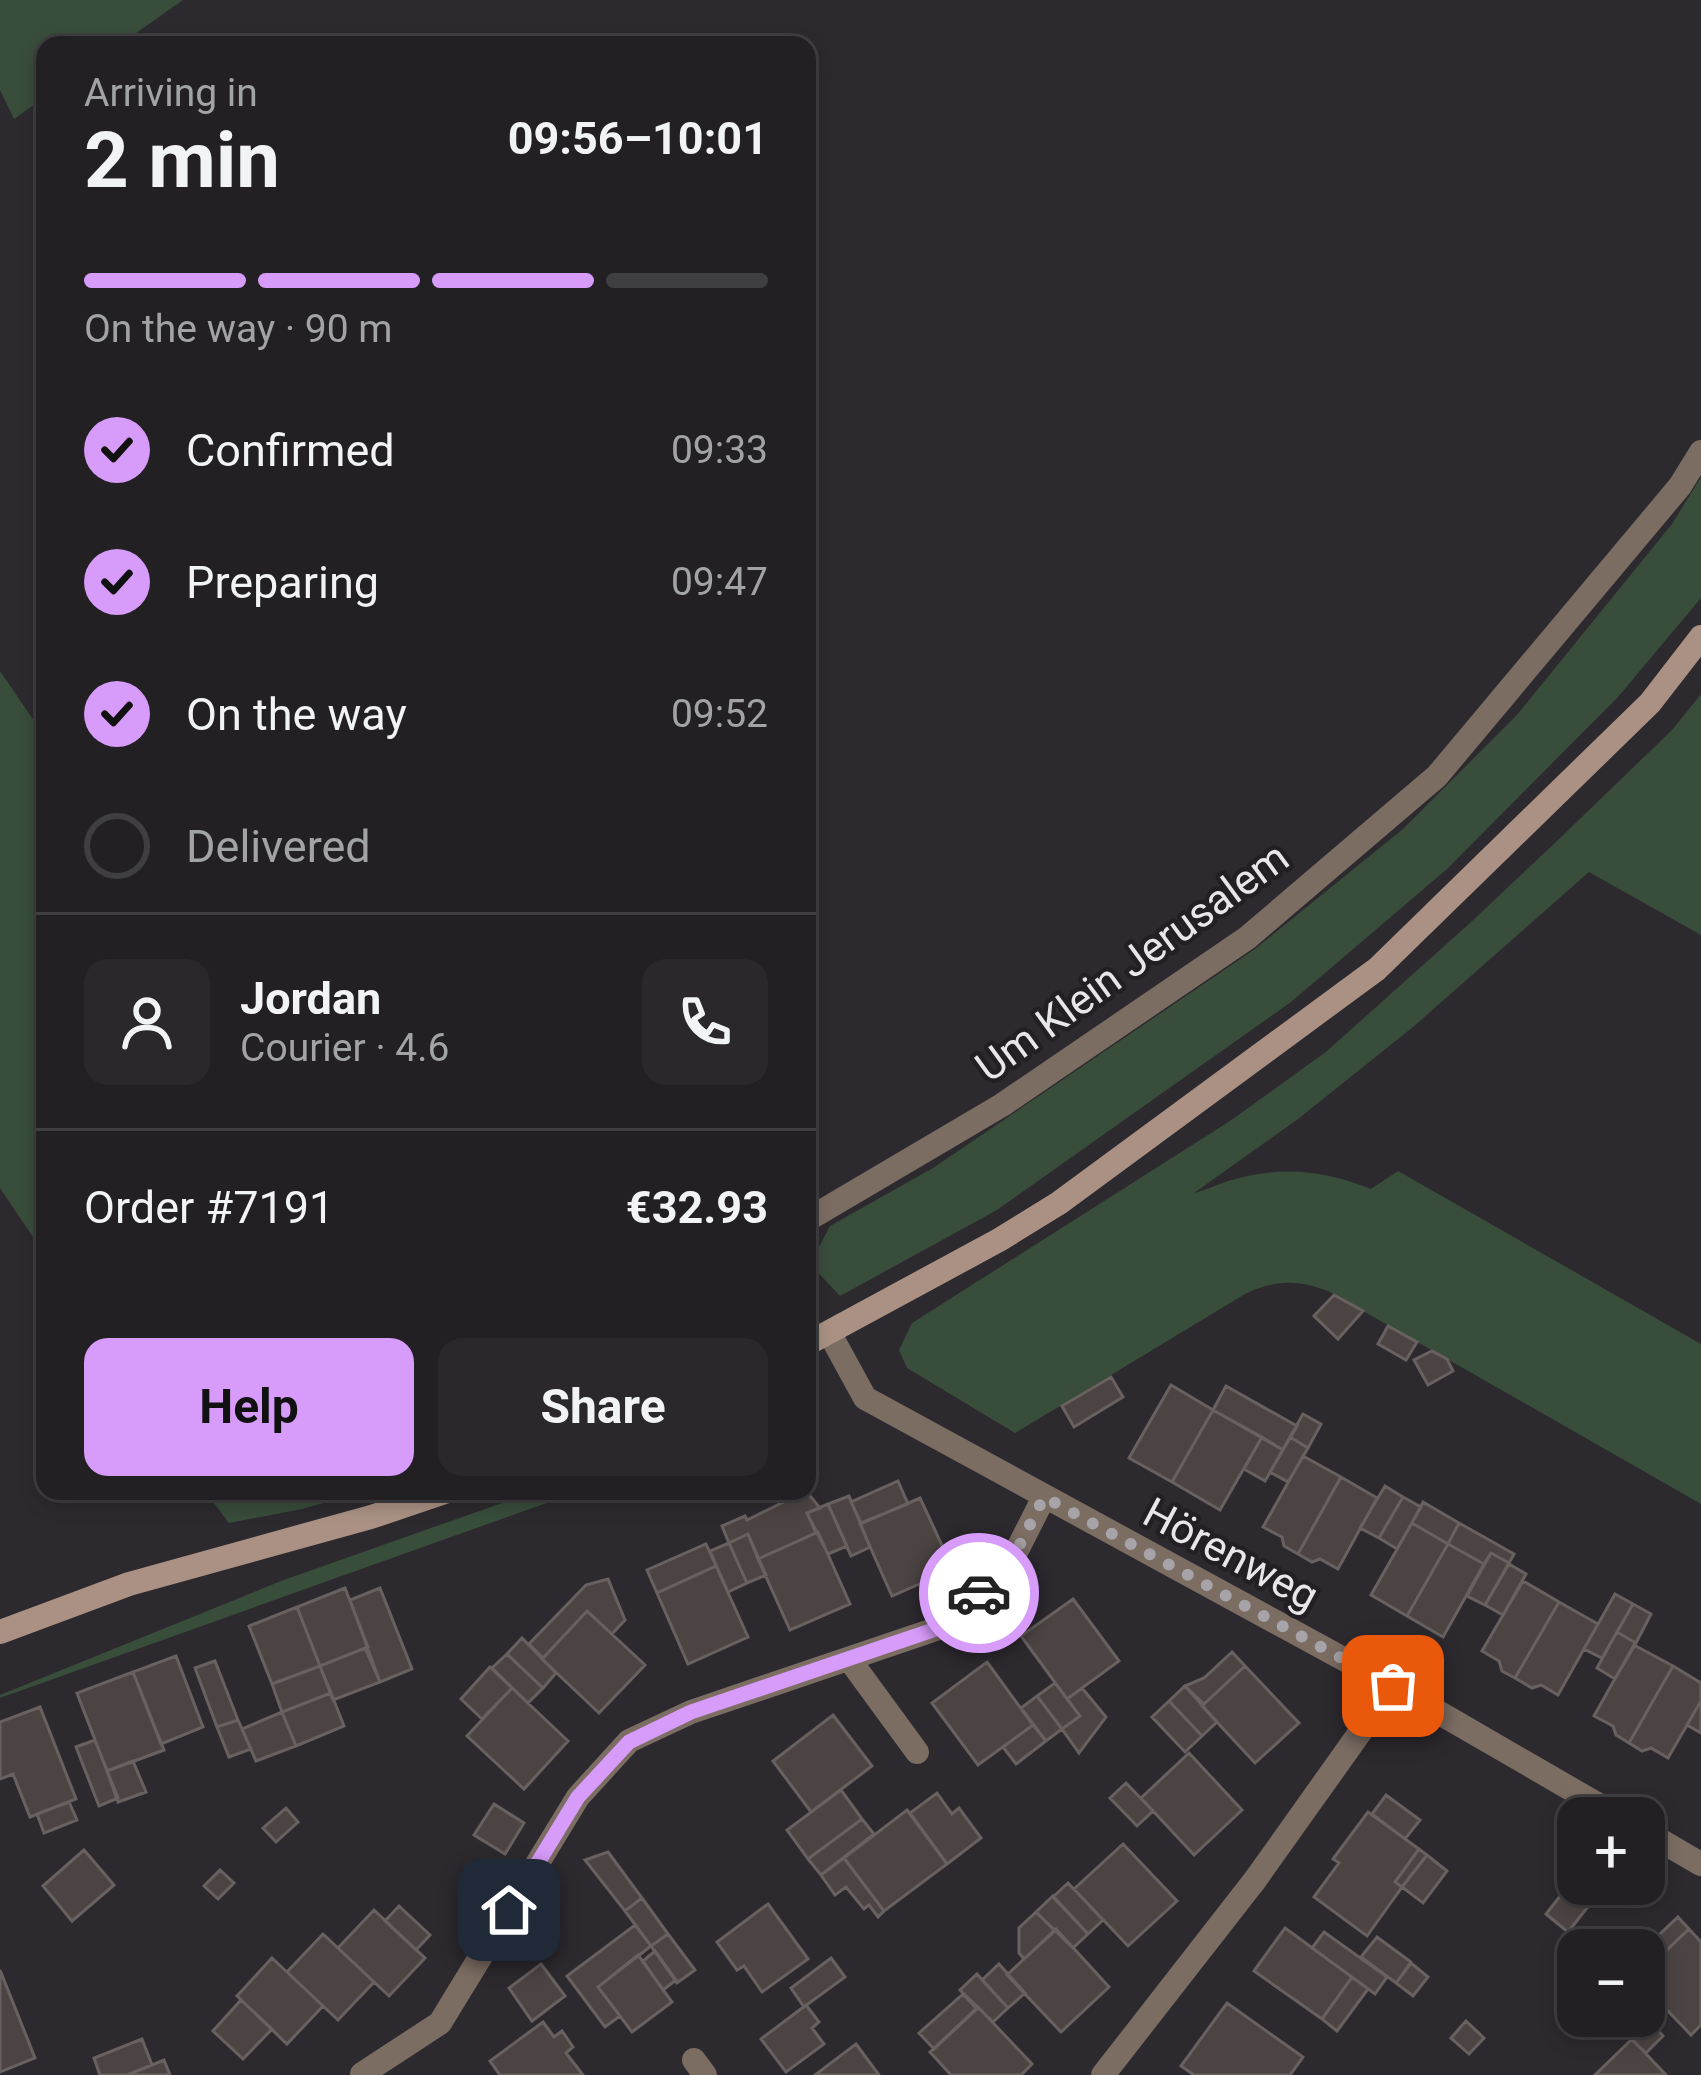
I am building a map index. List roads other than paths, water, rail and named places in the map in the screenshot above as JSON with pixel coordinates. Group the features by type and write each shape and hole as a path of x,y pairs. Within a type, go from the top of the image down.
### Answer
{"main road":[{"path":"818,1339 1059,1203 1377,969 1650,703 1701,637"},
{"path":"0,1632 129,1584 421,1500"}],"street":[{"name":"Um Klein Jerusalem","path":"816,1215 1002,1105 1246,938 1420,791 1681,486 1701,452"},
{"name":"Hörenweg","path":"818,1339 865,1398 1393,1686 1585,1797"},
{"path":"362,2074 440,2023 578,1797 629,1742 691,1712 945,1626 1012,1560 1044,1497"},
{"path":"849,1659 917,1752"},
{"path":"1103,2075 1255,1880 1393,1686"},
{"path":"1665,1843 1701,1864"}]}
